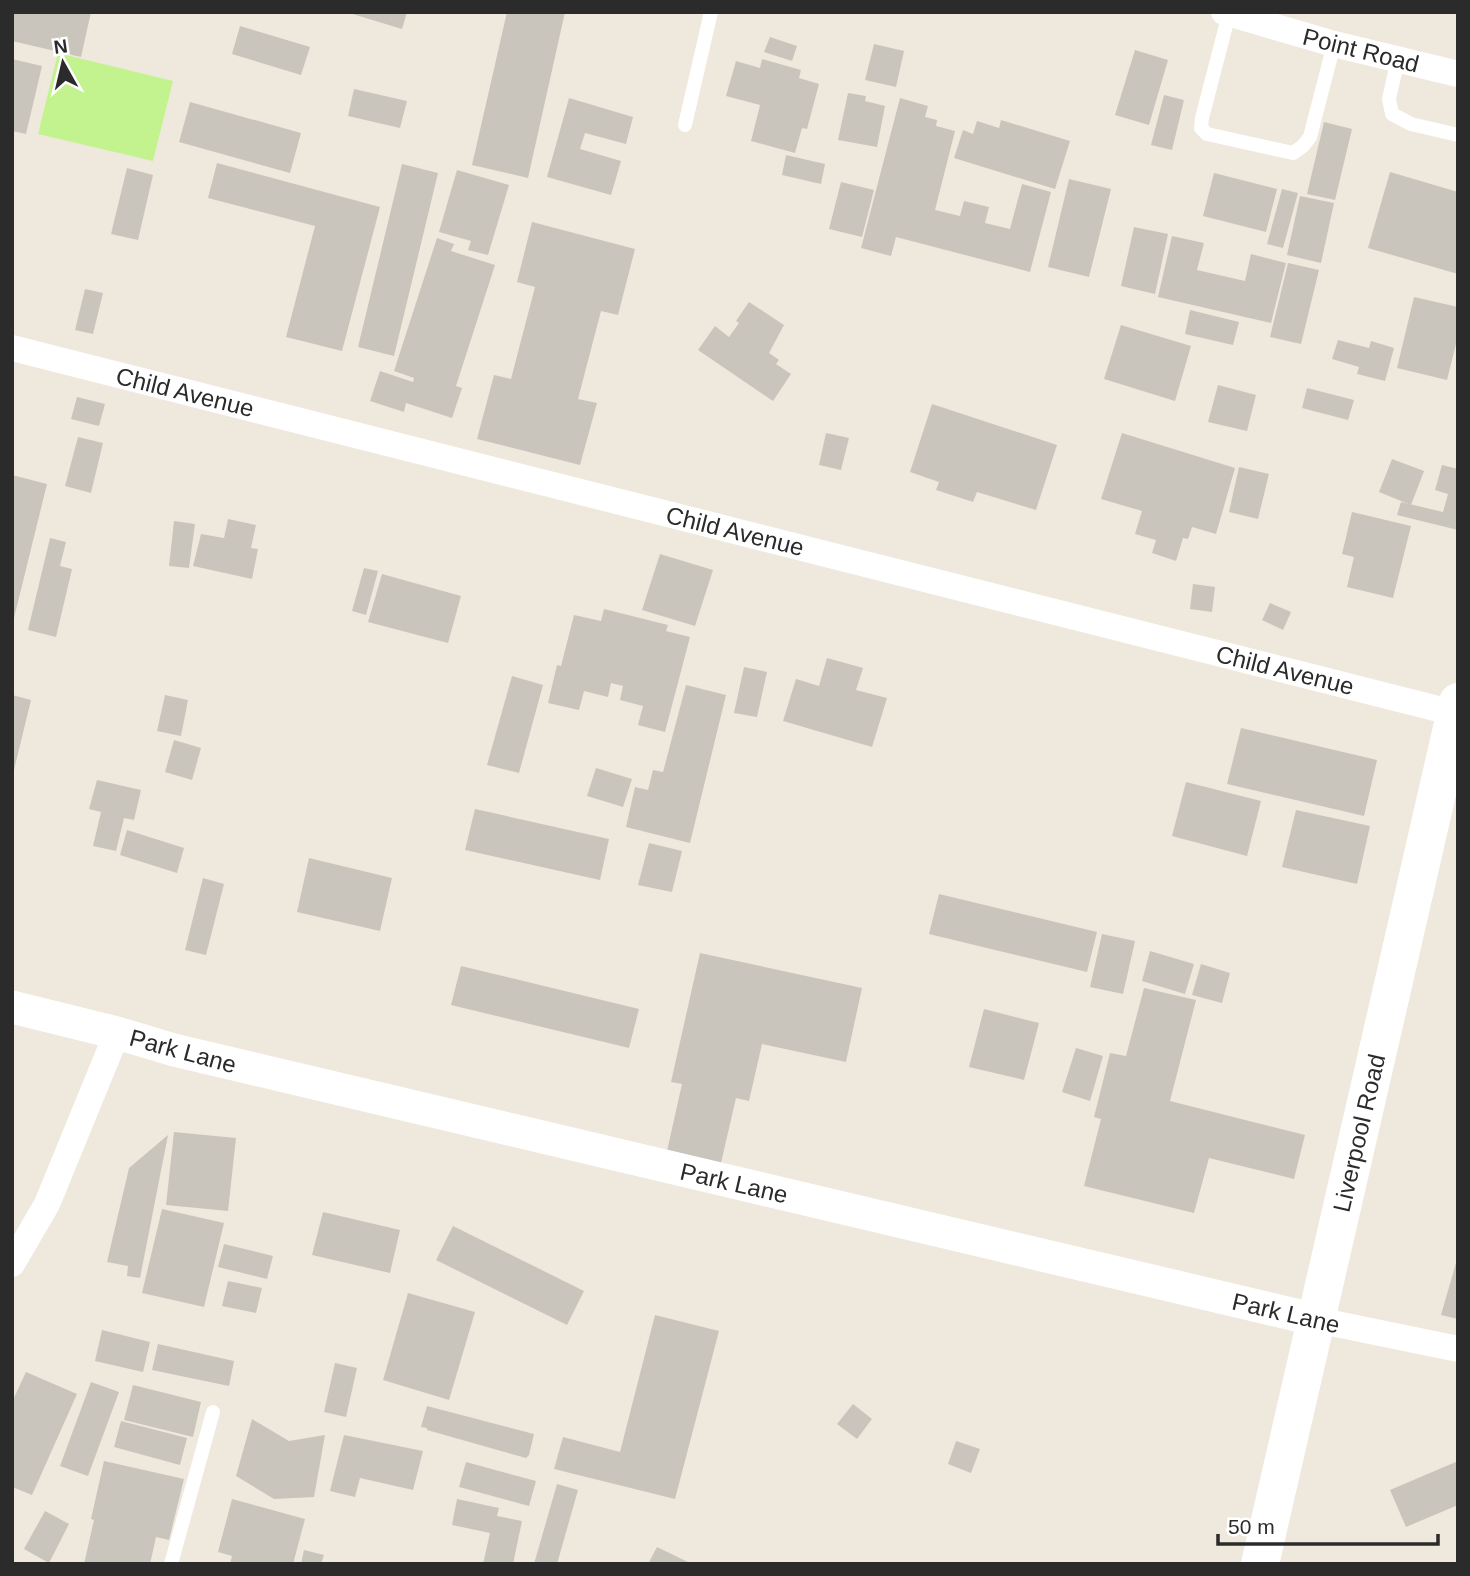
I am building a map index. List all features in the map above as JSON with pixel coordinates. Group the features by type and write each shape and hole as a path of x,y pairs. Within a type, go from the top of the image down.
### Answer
{"main road":[{"name":"Liverpool Road","path":"1260,1564 1457,710"}],"street":[{"name":"Point Road","path":"1226,13 1334,44 1458,74"},
{"name":"Child Avenue","path":"12,348 1457,710"},
{"name":"Park Lane","path":"12,1007 174,1050 1317,1320 1458,1349"},
{"path":"12,1264 47,1204 117,1033"}],"lane":[{"path":"685,125 712,12"},
{"path":"1226,13 1202,118 1201,128 1207,134 1293,153 1303,146 1310,137 1334,44"},
{"path":"1398,60 1389,99 1392,114 1411,124 1458,135"},
{"path":"171,1564 213,1412"}],"green space":[{"path":"58,53 173,81 153,161 38,134"}],"building":[{"path":"12,12 91,12 81,57 12,41"},
{"path":"346,12 407,12 402,29"},
{"path":"507,12 565,12 528,178 472,165"},
{"path":"240,26 310,47 301,75 232,54"},
{"path":"770,37 797,46 792,61 764,52"},
{"path":"874,44 904,51 896,87 865,80"},
{"path":"1135,50 1168,60 1149,125 1115,115"},
{"path":"12,59 42,66 26,134 12,131"},
{"path":"762,59 801,70 799,78 819,84 807,129 802,128 795,153 751,141 760,105 726,96 736,61 760,68"},
{"path":"354,89 407,101 400,128 348,116"},
{"path":"848,93 866,96 865,101 885,106 877,147 838,140"},
{"path":"1164,95 1184,100 1172,150 1151,145"},
{"path":"569,98 633,117 626,144 585,133 580,149 621,161 611,195 547,177"},
{"path":"900,98 928,106 925,117 937,120 936,126 955,131 935,210 960,216 964,201 989,207 985,223 1010,229 1022,184 1051,192 1030,272 896,237 891,256 861,248"},
{"path":"190,102 301,133 290,173 179,142"},
{"path":"1001,120 1070,141 1055,189 954,158 963,130 973,134 977,121 999,128"},
{"path":"1324,122 1352,129 1335,200 1307,194"},
{"path":"786,155 825,164 821,184 782,175"},
{"path":"217,163 380,207 342,351 286,337 315,226 208,198"},
{"path":"402,164 438,173 394,356 358,347"},
{"path":"127,168 153,175 138,240 111,234"},
{"path":"457,170 509,185 488,255 468,250 471,241 439,232"},
{"path":"1390,172 1458,192 1458,274 1368,248"},
{"path":"1214,173 1277,189 1266,232 1203,216"},
{"path":"1069,179 1111,189 1089,277 1048,267"},
{"path":"841,182 874,190 862,237 829,229"},
{"path":"1282,189 1298,193 1283,248 1267,244"},
{"path":"1300,196 1334,203 1321,263 1287,255"},
{"path":"532,222 635,249 618,315 601,311 578,399 597,403 580,465 477,439 494,375 511,379 535,287 517,282"},
{"path":"1134,227 1168,234 1155,294 1121,286"},
{"path":"1172,236 1204,243 1197,270 1245,281 1251,254 1286,263 1271,323 1158,297"},
{"path":"437,238 454,244 451,251 495,265 456,386 462,388 452,418 406,403 404,412 370,401 380,371 413,382 414,378 394,371"},
{"path":"1288,263 1319,270 1301,344 1270,337"},
{"path":"85,289 103,293 93,334 75,330"},
{"path":"1414,297 1458,307 1458,336 1447,380 1397,368"},
{"path":"749,302 784,325 769,353 779,360 776,364 791,374 773,401 698,350 715,326 729,337"},
{"path":"1190,310 1239,322 1233,345 1185,334"},
{"path":"1121,325 1191,346 1175,401 1104,379"},
{"path":"1338,340 1369,348 1371,341 1394,348 1385,381 1357,374 1359,367 1332,359"},
{"path":"1218,385 1256,395 1247,431 1208,422"},
{"path":"1307,388 1354,400 1348,420 1302,408"},
{"path":"77,397 105,404 99,426 71,419"},
{"path":"932,404 1057,445 1036,510 977,492 973,502 936,490 939,482 910,472"},
{"path":"826,433 849,438 841,470 819,465"},
{"path":"1122,433 1235,468 1216,534 1192,527 1188,539 1183,538 1176,561 1152,553 1156,540 1135,534 1142,511 1101,499"},
{"path":"78,437 103,443 91,493 65,486"},
{"path":"1392,459 1424,471 1411,505 1379,492"},
{"path":"1442,465 1458,469 1458,530 1397,515 1401,502 1443,512 1448,494 1435,490"},
{"path":"1239,467 1269,474 1258,519 1229,512"},
{"path":"12,475 47,484 13,622 12,622"},
{"path":"1352,512 1411,526 1393,598 1347,587 1354,557 1342,554"},
{"path":"228,519 256,525 251,548 258,549 252,579 193,566 201,534 224,538"},
{"path":"174,521 195,524 189,568 169,566"},
{"path":"50,538 66,542 60,566 72,569 56,637 28,630"},
{"path":"660,554 713,570 695,626 642,610"},
{"path":"364,568 378,571 366,615 352,611"},
{"path":"382,574 461,596 448,643 368,622"},
{"path":"1193,584 1215,587 1212,612 1190,609"},
{"path":"1270,603 1291,612 1283,630 1262,620"},
{"path":"604,609 668,625 666,631 690,637 665,732 638,725 643,706 620,700 623,686 611,683 608,697 584,691 579,710 548,703 557,665 561,666 574,615 601,621"},
{"path":"827,658 863,668 856,690 887,698 872,747 783,721 796,679 819,686"},
{"path":"744,667 767,672 757,717 734,713"},
{"path":"512,676 543,685 519,773 487,765"},
{"path":"686,685 726,695 690,843 626,827 635,787 648,790 653,770 663,772"},
{"path":"12,695 31,700 13,774 12,774"},
{"path":"165,695 188,700 181,736 157,731"},
{"path":"1241,728 1377,760 1364,816 1227,784"},
{"path":"174,740 201,748 192,780 165,772"},
{"path":"596,768 632,779 623,807 587,796"},
{"path":"97,780 141,790 134,820 124,818 116,851 93,846 101,812 89,809"},
{"path":"1186,782 1261,801 1247,856 1172,836"},
{"path":"475,809 609,839 600,880 465,850"},
{"path":"1296,810 1370,826 1357,884 1282,867"},
{"path":"127,830 184,848 177,873 120,855"},
{"path":"649,843 682,851 672,892 638,885"},
{"path":"309,858 392,878 380,931 297,912"},
{"path":"203,878 224,884 206,955 185,950"},
{"path":"939,894 1097,932 1087,972 929,934"},
{"path":"1102,934 1135,941 1123,994 1090,987"},
{"path":"1150,951 1194,964 1185,994 1142,981"},
{"path":"700,953 862,988 846,1062 762,1044 749,1101 736,1098 721,1163 667,1151 682,1084 671,1082"},
{"path":"1201,964 1230,973 1222,1003 1192,995"},
{"path":"461,966 639,1009 629,1048 451,1005"},
{"path":"1144,988 1196,1000 1170,1101 1305,1135 1294,1179 1209,1158 1194,1213 1084,1186 1101,1119 1094,1117 1110,1053 1126,1056"},
{"path":"984,1009 1039,1023 1024,1080 969,1067"},
{"path":"1076,1048 1103,1056 1090,1101 1062,1092"},
{"path":"174,1132 236,1138 228,1211 166,1205"},
{"path":"168,1135 140,1278 127,1276 128,1266 107,1262 129,1168"},
{"path":"162,1209 224,1223 204,1307 142,1293"},
{"path":"323,1212 400,1230 390,1273 312,1255"},
{"path":"453,1226 584,1291 567,1325 436,1260"},
{"path":"224,1244 273,1256 267,1279 218,1267"},
{"path":"1458,1256 1458,1319 1441,1315"},
{"path":"228,1281 262,1288 256,1313 222,1306"},
{"path":"408,1293 475,1312 449,1400 383,1380"},
{"path":"655,1315 719,1331 675,1499 554,1469 563,1437 620,1452"},
{"path":"102,1330 150,1342 143,1372 95,1361"},
{"path":"158,1344 234,1361 229,1386 152,1370"},
{"path":"335,1363 357,1368 346,1417 324,1412"},
{"path":"26,1372 77,1394 32,1495 12,1487 12,1402"},
{"path":"91,1382 119,1392 88,1476 60,1466"},
{"path":"133,1385 201,1402 193,1437 124,1420"},
{"path":"853,1404 872,1419 857,1439 837,1424"},
{"path":"427,1406 534,1434 529,1455 526,1458 427,1430 421,1427"},
{"path":"252,1419 289,1441 325,1435 314,1497 274,1499 236,1476"},
{"path":"121,1421 187,1438 180,1465 114,1447"},
{"path":"344,1435 423,1451 413,1490 360,1478 355,1497 330,1491"},
{"path":"956,1441 980,1449 971,1473 948,1464"},
{"path":"104,1461 184,1479 169,1540 156,1537 150,1564 84,1564"},
{"path":"1458,1461 1458,1505 1406,1527 1390,1490"},
{"path":"466,1462 536,1481 529,1506 459,1487"},
{"path":"557,1484 578,1490 557,1564 534,1564"},
{"path":"232,1499 305,1519 293,1564 230,1564 232,1556 218,1552"},
{"path":"457,1499 499,1508 497,1516 522,1521 513,1564 483,1564 490,1533 452,1525"},
{"path":"45,1511 69,1524 49,1563 24,1549"},
{"path":"657,1547 692,1564 648,1564"},
{"path":"304,1550 324,1555 321,1564 301,1564"}]}
